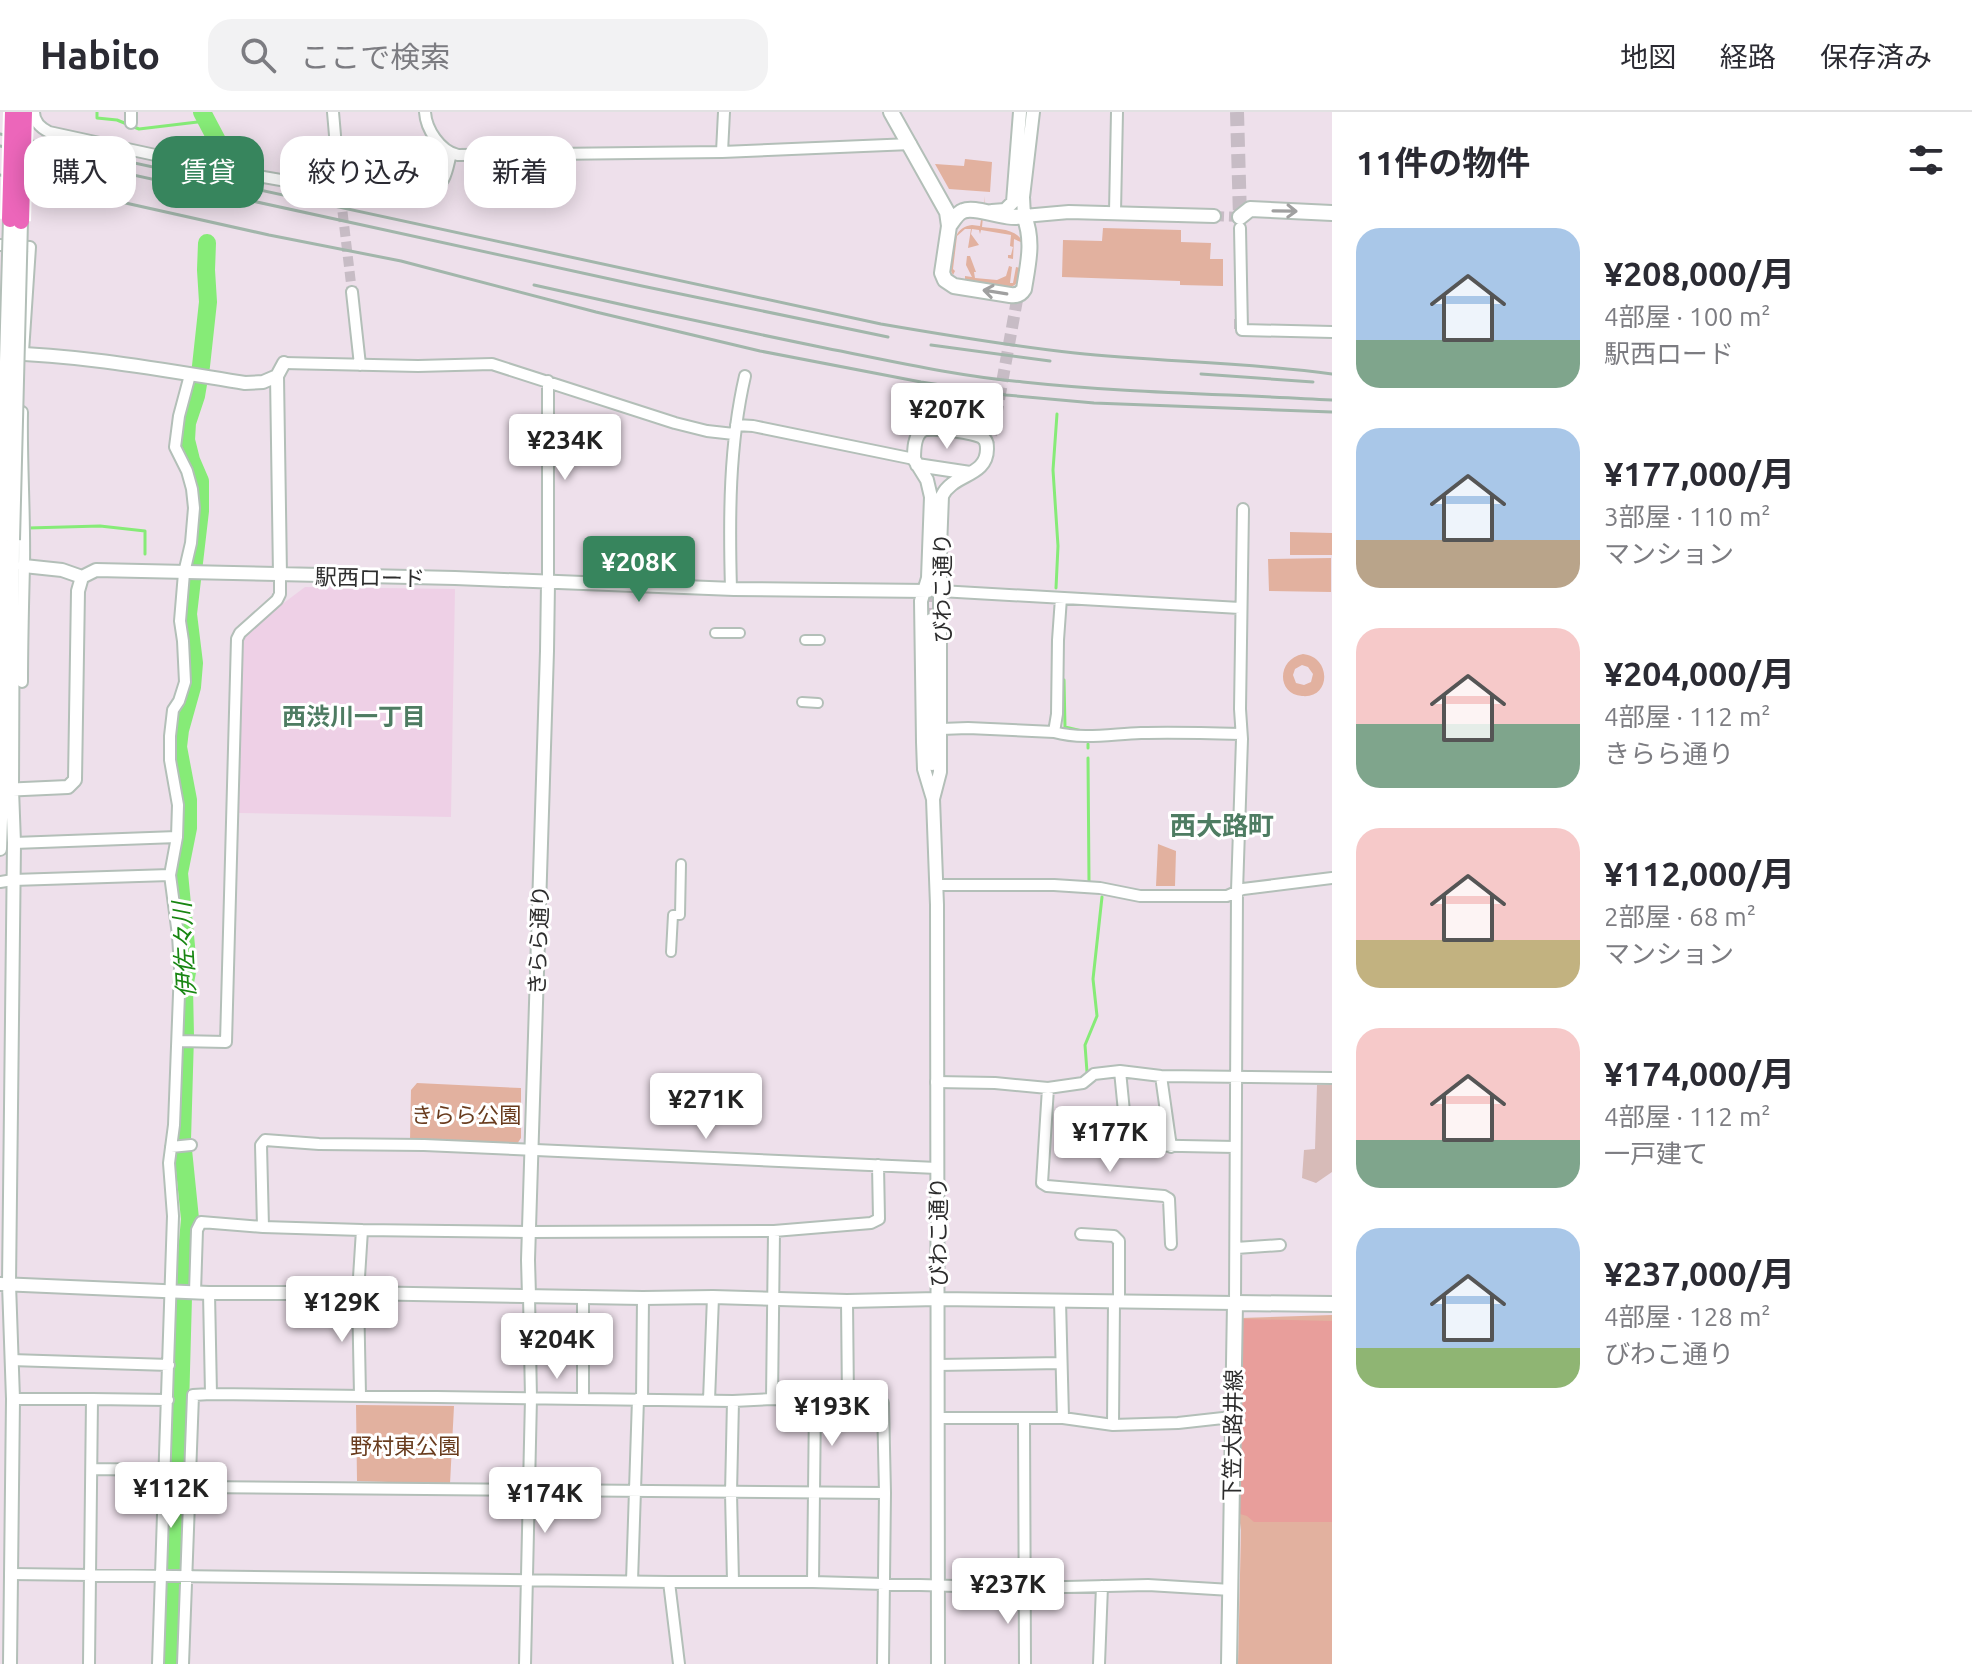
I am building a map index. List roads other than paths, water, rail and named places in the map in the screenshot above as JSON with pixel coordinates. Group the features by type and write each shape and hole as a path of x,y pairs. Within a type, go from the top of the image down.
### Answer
{"main road":[{"path":"13,112 15,220"},
{"path":"15,220 24,112"},
{"path":"891,112 946,207 949,226 942,273 946,282 954,286 1013,295 1024,289 1030,244 1024,216 1015,218 963,210 949,226"},
{"path":"1240,222 1250,209 1332,213"},
{"path":"1235,1303 1332,1304"},
{"name":"下笠大路井線","path":"1229,1664 1235,1303"}],"street":[{"path":"34,112 37,123 49,132 229,171 311,185 429,193 440,186 451,153"},
{"path":"333,112 335,136"},
{"path":"425,112 428,129 451,153 458,155 722,152 911,144"},
{"path":"722,152 724,112"},
{"path":"985,212 1005,210 1013,202 1020,112"},
{"path":"1033,112 1023,197 1024,216 1069,212 1214,216"},
{"path":"1115,212 1117,112"},
{"path":"0,849 5,788 15,220"},
{"path":"1240,222 1239,322 1242,330 1332,332"},
{"path":"0,245 30,247 23,353 22,682"},
{"path":"352,292 360,365"},
{"path":"0,353 105,361 245,383 263,382 277,376"},
{"path":"183,1041 226,1042 237,639 280,594 277,376 284,363 492,364 707,431 735,429 970,473"},
{"path":"158,1664 173,1216 169,1163 183,1041 178,993 180,954 170,875 177,837 178,805 170,760 170,727 173,710 185,682 180,621 194,508 187,471 175,447 179,416 196,376"},
{"path":"731,589 729,537 735,429 745,376"},
{"path":"548,381 548,583"},
{"name":"びわこ通り","path":"933,799 940,772 942,496 952,483 985,463 987,445 984,438 977,434 927,428 918,435 916,462 927,480 931,497 928,578 921,601 924,769 933,799 936,885 938,1664"},
{"path":"4,1284 209,1293 1235,1303 1243,509"},
{"path":"5,788 68,787 75,780 77,610 82,577 62,570 24,566"},
{"name":"駅西ロード","path":"82,577 96,570 455,578 731,589 940,591"},
{"name":"きらら通り","path":"529,1296 548,583"},
{"path":"940,591 1240,608"},
{"path":"1054,732 1061,598"},
{"path":"931,620 933,799"},
{"path":"715,633 740,633"},
{"path":"805,640 820,640"},
{"path":"802,702 818,703"},
{"path":"941,729 1054,732 1092,737 1179,731 1241,734"},
{"path":"5,788 14,843 7,881 4,1284 13,1399 10,1574 5,1598 10,1664"},
{"path":"14,843 177,837"},
{"path":"671,952 673,915 680,915 681,864"},
{"path":"7,881 170,875"},
{"path":"936,885 1070,886 1140,896 1227,896 1237,891 1332,878"},
{"path":"936,1082 1048,1088 1083,1083 1094,1074 1120,1071 1161,1076 1332,1078"},
{"path":"1120,1071 1129,1145 1235,1147"},
{"path":"1161,1076 1171,1147"},
{"path":"1048,1088 1042,1183 1047,1186 1164,1196 1169,1199 1171,1244"},
{"path":"263,1227 261,1145 265,1140 937,1168"},
{"path":"171,1147 191,1145"},
{"path":"195,1292 197,1230 201,1222 263,1227 530,1232 774,1231 871,1223 879,1219 878,1165"},
{"path":"360,1395 358,1293 362,1230"},
{"path":"772,1399 774,1231"},
{"path":"1081,1234 1114,1236 1119,1241 1113,1425"},
{"path":"1236,1248 1280,1245"},
{"path":"209,1293 211,1394"},
{"path":"525,1664 531,1398 529,1296"},
{"path":"583,1296 583,1399"},
{"path":"709,1400 713,1297"},
{"path":"632,1581 643,1298"},
{"path":"847,1301 848,1401"},
{"path":"1060,1301 1063,1418"},
{"path":"11,1360 169,1365"},
{"path":"937,1365 1061,1363"},
{"path":"183,1664 193,1395 211,1394 772,1399 883,1403 883,1664"},
{"path":"13,1399 168,1400"},
{"path":"89,1664 92,1399"},
{"path":"733,1401 733,1581"},
{"path":"813,1582 815,1402"},
{"path":"938,1418 1063,1418 1113,1425 1232,1417"},
{"path":"1024,1419 1025,1664"},
{"path":"92,1469 165,1470"},
{"path":"191,1487 885,1493"},
{"path":"10,1574 813,1582 1025,1588 1148,1585 1231,1590"},
{"path":"669,1582 679,1664"},
{"path":"1099,1664 1102,1586"}],"waterway":[{"path":"97,112 97,118 117,120 139,129 206,121"},
{"name":"伊佐々川","path":"202,112 215,136"},
{"name":"伊佐々川","path":"173,1664 183,1297 190,1219 182,1140 184,987 188,967 179,873 188,828 188,800 178,747 192,687 194,663 188,614 200,511 200,481 186,440 201,366 208,302 207,243"},
{"path":"1056,588 1058,546 1053,470 1057,414"},
{"path":"28,528 100,526 145,531 145,554"},
{"path":"1064,680 1065,727 1082,731"},
{"path":"1088,758 1089,882"},
{"path":"1087,1072 1085,1045 1097,1016 1093,979 1102,897"}],"tunnel":[{"path":"1237,112 1240,217"},
{"path":"342,208 352,292"},
{"path":"1214,216 1240,217 1240,222"},
{"path":"985,451 994,427 1019,289"},
{"path":"931,620 933,568"}],"railway":[{"path":"0,134 881,324 1075,353 1332,374"},
{"path":"0,146 888,337"},
{"path":"0,175 401,261 760,351 921,382 1006,395 1094,403 1332,412"},
{"path":"534,285 825,348 973,376 1100,389 1332,400"},
{"path":"931,345 1050,361"},
{"path":"1201,374 1313,382"}],"district":[{"name":"西渋川一丁目","path":"354,716"},
{"name":"西大路町","path":"1222,825"}],"park label":[{"name":"きらら公園","path":"466,1114"},
{"name":"野村東公園","path":"405,1445"}]}
